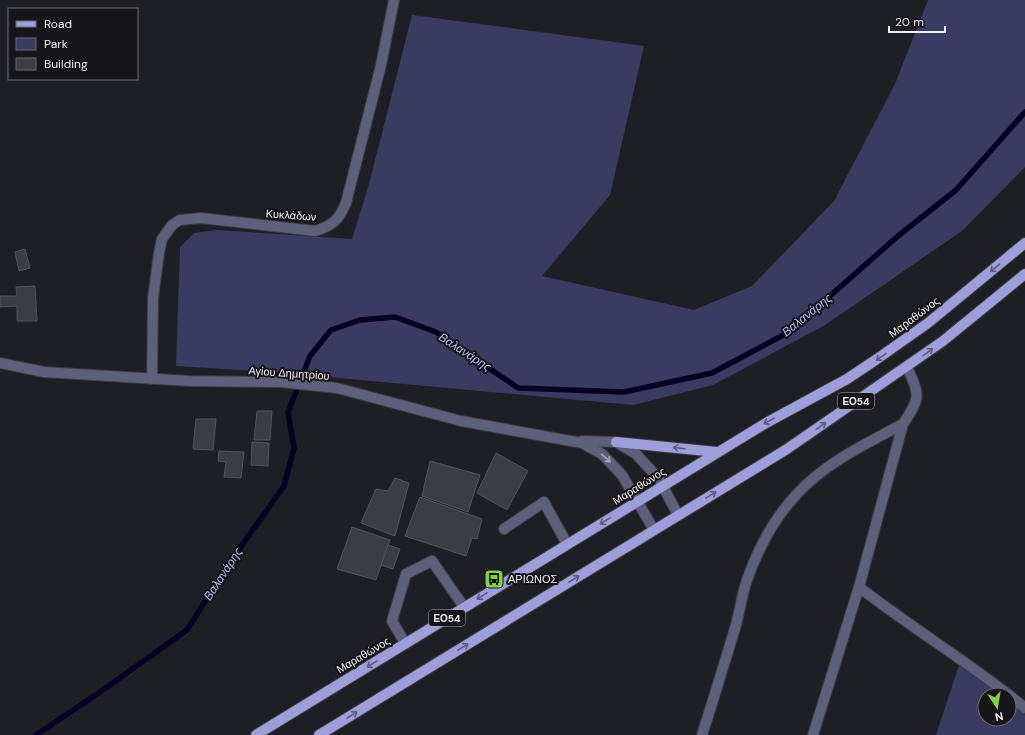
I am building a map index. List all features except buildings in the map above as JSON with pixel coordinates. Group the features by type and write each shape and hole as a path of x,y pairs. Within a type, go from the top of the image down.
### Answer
{"main road":[{"name":"Μαραθώνος","path":"256,735 717,452 766,423 847,379 928,323 1025,243"},
{"name":"ΕΟ54","path":"319,735 787,449 943,342 1025,274"},
{"path":"616,442 717,452"}],"street":[{"name":"Κυκλάδων","path":"152,379 153,298 162,239 172,225 180,220 201,218 315,231 329,227 340,218 346,203 381,65 394,0"},
{"name":"Αγίου Δημητρίου","path":"0,363 44,372 152,379 280,382 325,387 353,392 461,421 572,440 616,442"},
{"path":"813,735 859,587 903,424 915,406 918,398 917,388 907,367"},
{"path":"702,735 742,605 747,581 765,538 782,511 797,493 814,478 859,447 903,424"},
{"name":"Αγίου Δημητρίου","path":"572,440 590,446 607,459 622,475 638,500 654,530"},
{"path":"616,442 641,458 655,474 678,515"},
{"path":"504,529 544,502 567,544"},
{"path":"405,644 392,621 406,574 432,561 464,607"},
{"path":"859,587 898,617 965,661 999,687"},
{"path":"1017,702 1025,708"}],"green space":[{"path":"928,0 1025,0 1025,167 962,231 825,325 713,385 633,405 274,372 176,366 180,247 194,233 217,230 352,239 369,184 412,15 644,46 610,195 542,276 694,310 752,286 834,201 895,84"},
{"path":"959,665 990,687 977,687 977,727 1017,727 1017,708 1025,715 1025,735 936,735"}],"waterway":[{"name":"Βαλανάρης","path":"36,735 103,690 187,630 230,562 284,486 294,448 288,412 310,356 331,330 360,320 395,317 436,332 518,388 624,392 712,373 789,332 898,236 956,190 1025,112"}],"place":[{"name":"ΑΡΙΩΝΟΣ","path":"494,579"}]}
